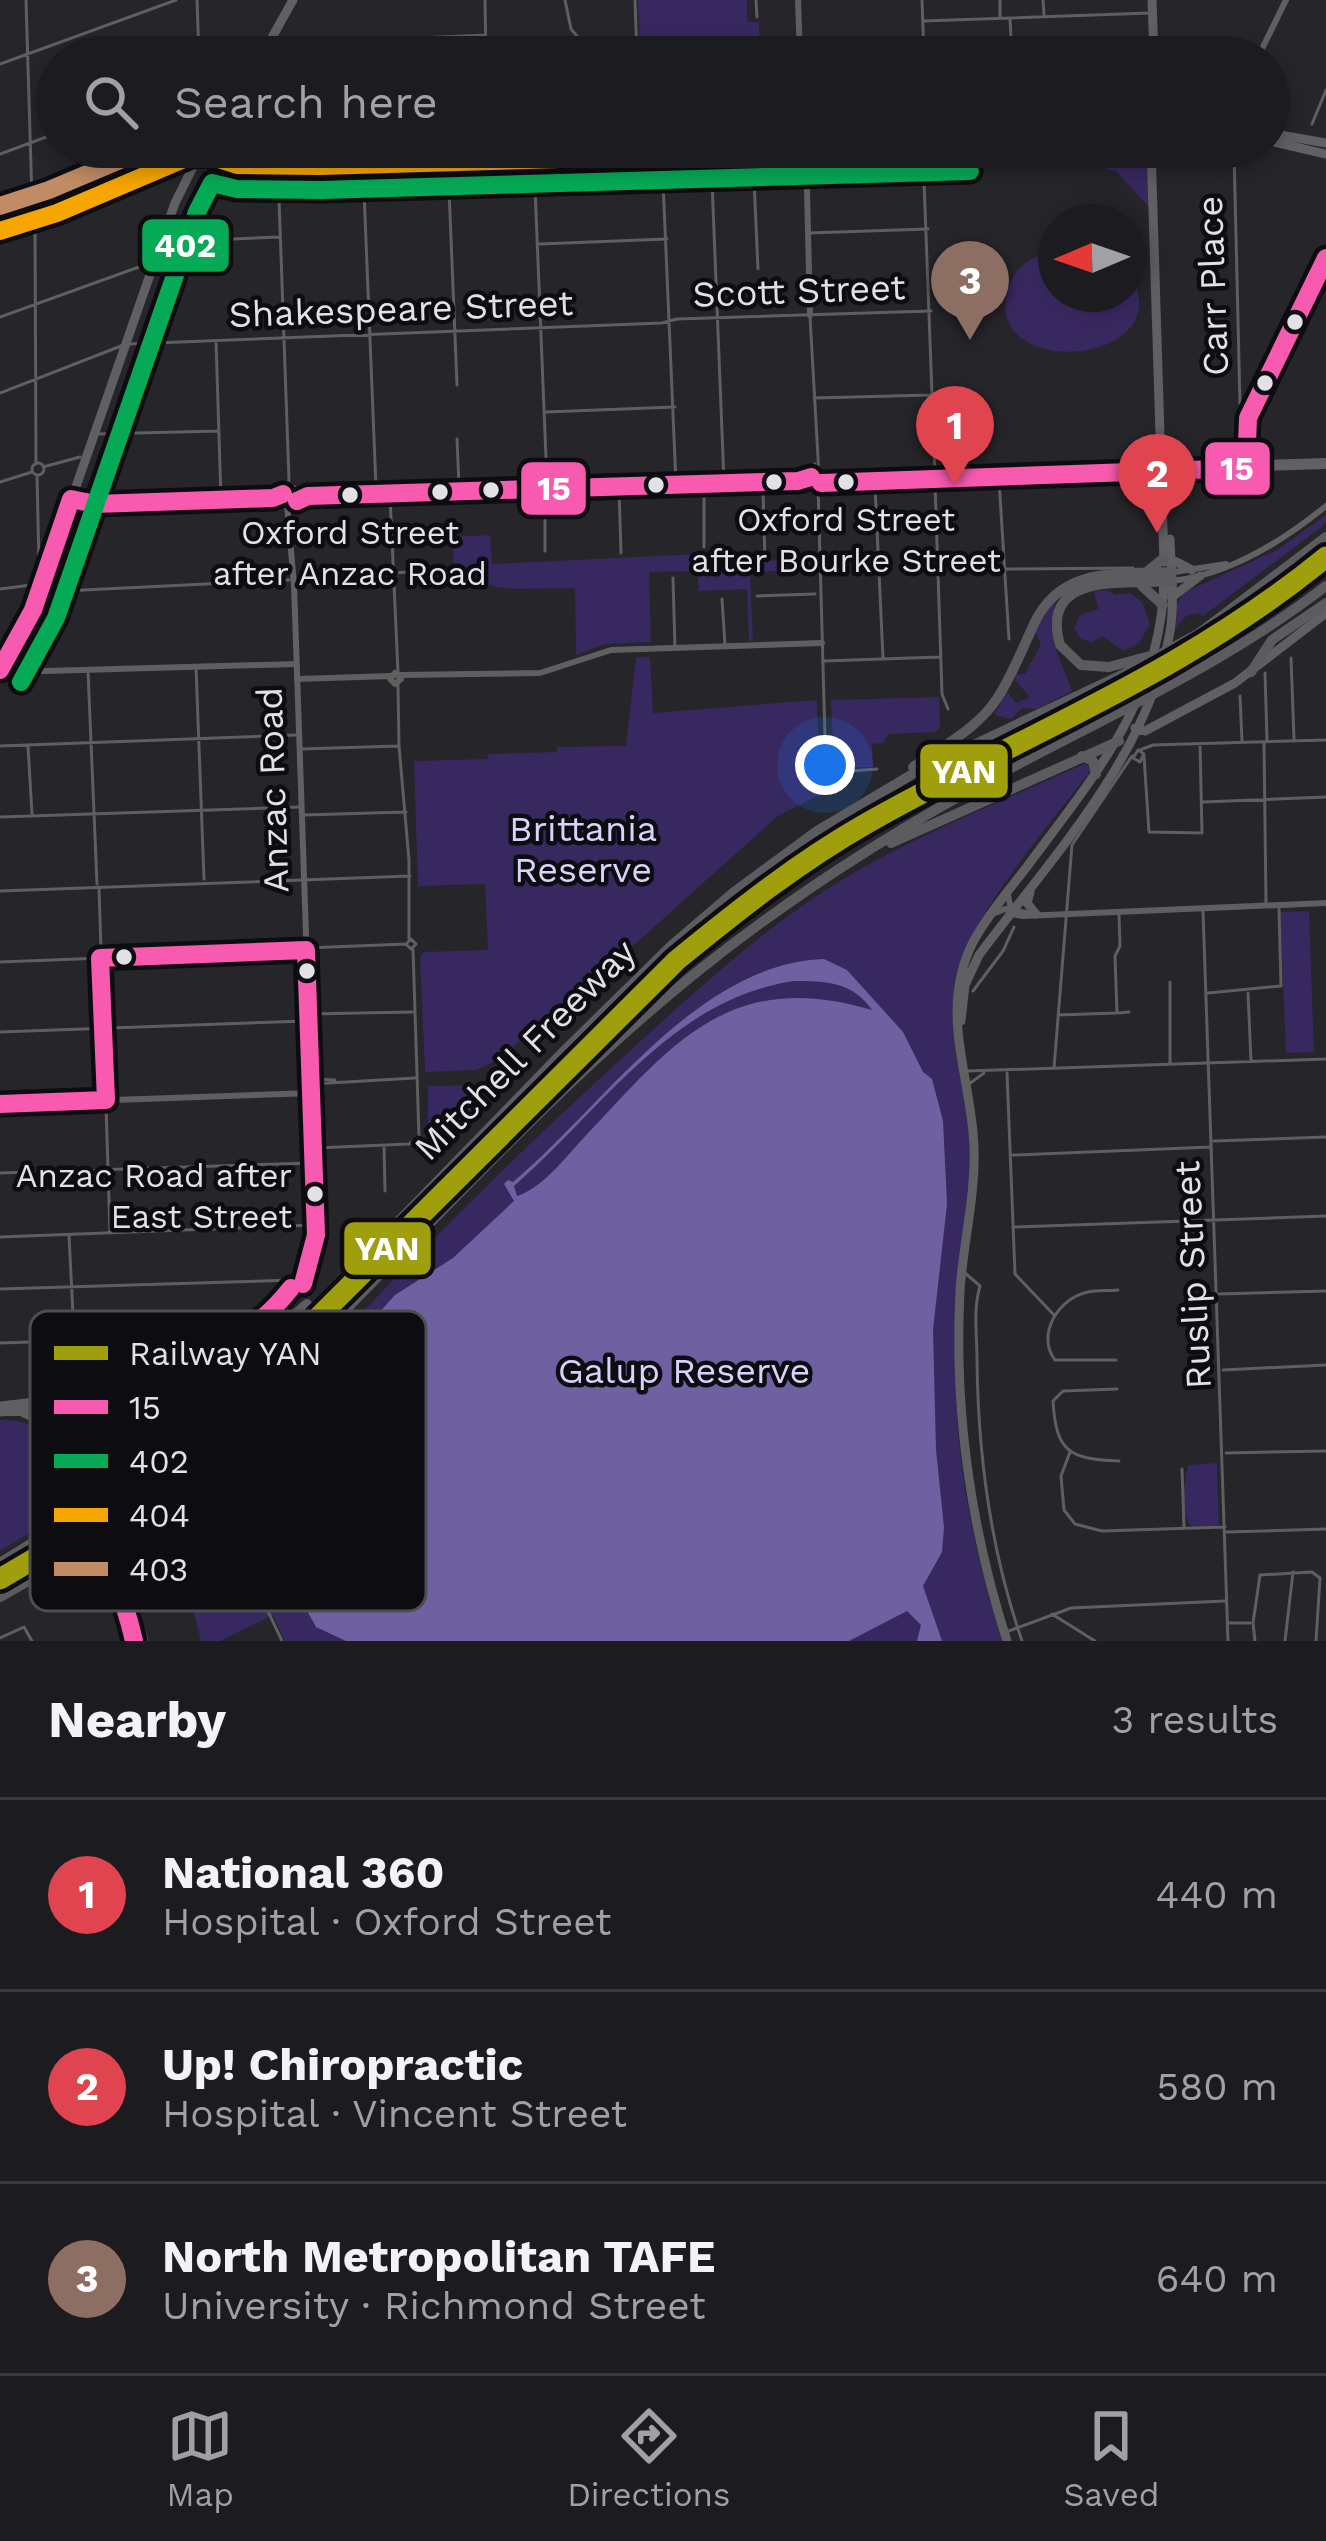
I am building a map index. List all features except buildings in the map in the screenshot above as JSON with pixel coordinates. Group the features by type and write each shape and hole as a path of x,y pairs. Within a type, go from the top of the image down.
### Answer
{"highway":[{"name":"Mitchell Freeway","path":"307,1311 672,945 751,880 867,800 950,754 1187,640 1326,537"},
{"path":"867,800 981,718 998,698 1037,616 1055,593 1087,577 1168,571"},
{"path":"1128,667 1096,669 1077,664 1063,652 1056,623 1060,608 1069,596 1090,585 1168,571"},
{"path":"1136,574 1168,601"},
{"name":"Mitchell Freeway","path":"345,1311 635,1024 759,924 953,800 1254,637 1326,586"},
{"path":"1254,666 1326,603"},
{"path":"865,853 1132,732"},
{"path":"1082,756 1093,761 1096,774"},
{"path":"299,1311 394,1225"},
{"name":"Mitchell Freeway","path":"0,1563 30,1545"},
{"name":"Mitchell Freeway","path":"0,1597 30,1579"}],"main road":[{"path":"273,36 293,0"},
{"path":"1149,0 1151,36"},
{"path":"1290,139 1326,143"},
{"path":"1290,143 1326,154"},
{"path":"0,669 33,610 162,241 194,168"},
{"path":"178,198 195,168"},
{"path":"228,168 261,168"},
{"path":"1154,168 1165,466"},
{"path":"965,1272 980,1151 966,1071 962,1003 971,970 1132,732 1152,697 1170,629 1156,168"},
{"path":"0,230 165,169 181,174 183,185"},
{"path":"1244,466 1241,434 1249,412 1326,258"},
{"path":"73,503 1326,463"},
{"name":"Anzac Road","path":"278,1311 306,1271 315,1247 316,1225 290,497"},
{"path":"1168,571 1196,573 1246,557 1298,530 1326,506"},
{"path":"1168,571 1196,573"},
{"path":"1132,732 1168,601 1196,573"},
{"path":"1132,732 1197,706 1326,614"},
{"path":"1275,643 1308,628"},
{"path":"1005,1633 968,1472 961,1382 974,1141 956,1041 956,997 965,959 1008,891 1132,732 1254,666"},
{"path":"1152,697 1158,712 1167,715"},
{"path":"1034,914 1028,901 1041,872"},
{"name":"Anzac Road","path":"309,1065 312,1087"},
{"path":"0,1409 30,1406"},
{"path":"13,1412 30,1408"},
{"path":"0,1409 30,1415"},
{"path":"128,1611 134,1641"},
{"path":"135,1611 144,1641"}],"street":[{"path":"26,0 39,566"},
{"path":"77,36 176,0"},
{"path":"197,0 198,36"},
{"path":"463,36 485,35 485,0"},
{"path":"565,0 566,18 580,36"},
{"path":"635,0 636,36"},
{"path":"756,0 757,17"},
{"path":"798,0 799,36"},
{"path":"922,0 924,36"},
{"path":"1000,0 1000,19"},
{"path":"1043,0 1044,17"},
{"path":"1268,36 1286,0"},
{"path":"923,22 1150,13"},
{"path":"1010,19 1011,36"},
{"path":"274,33 277,36"},
{"path":"0,64 36,51"},
{"path":"1312,124 1326,90"},
{"path":"0,154 36,140"},
{"name":"Anzac Road","path":"271,168 279,199"},
{"name":"Anzac Road","path":"285,168 279,199 290,497"},
{"path":"363,168 376,495"},
{"path":"448,168 457,385"},
{"path":"534,168 545,551"},
{"path":"663,168 676,486"},
{"path":"711,168 724,484"},
{"path":"754,168 758,269"},
{"path":"805,168 826,773 877,770"},
{"path":"926,168 940,657 942,694 948,709"},
{"path":"926,172 927,168"},
{"name":"Carr Place","path":"1234,168 1240,406 1249,412"},
{"path":"32,199 33,218"},
{"path":"806,233 928,229"},
{"path":"162,241 280,237"},
{"path":"538,244 667,239"},
{"path":"0,317 135,267 153,267"},
{"name":"Scott Street","path":"669,320 931,311"},
{"name":"Shakespeare Street","path":"0,393 127,344 669,320"},
{"path":"216,341 221,501"},
{"path":"812,398 933,394"},
{"path":"544,412 675,407"},
{"path":"96,433 219,430"},
{"path":"457,439 459,493"},
{"path":"36,464 43,467 72,456 86,464"},
{"path":"0,482 43,473 43,467"},
{"path":"999,474 1009,639"},
{"path":"874,479 883,658"},
{"path":"762,483 765,561"},
{"path":"704,485 704,547"},
{"path":"619,487 621,554"},
{"path":"313,1148 416,1142 410,876 399,746 390,494"},
{"path":"392,573 445,569"},
{"path":"1004,569 1136,574"},
{"path":"673,578 676,649"},
{"path":"0,589 294,582"},
{"path":"39,589 64,591"},
{"path":"757,596 819,594"},
{"path":"722,599 725,647"},
{"path":"297,682 540,673 610,650 822,643"},
{"path":"822,661 940,657"},
{"path":"1291,658 1294,741"},
{"path":"0,669 296,662"},
{"path":"196,665 205,882"},
{"path":"88,670 110,1232"},
{"path":"1265,673 1266,905"},
{"path":"1240,696 1242,742"},
{"path":"0,746 298,735"},
{"path":"1132,756 1160,746 1326,740"},
{"path":"1143,754 1149,832 1202,833 1200,744"},
{"path":"28,745 32,816"},
{"path":"299,748 399,746"},
{"path":"1123,774 1143,754"},
{"path":"1132,756 1146,774"},
{"path":"1054,1070 1064,913 1074,840 1132,756"},
{"path":"1202,802 1326,797"},
{"path":"0,817 202,810 406,812"},
{"path":"0,891 410,876"},
{"path":"1008,891 1014,916 1326,903"},
{"path":"1206,993 1282,986 1279,904"},
{"name":"Ruslip Street","path":"1203,908 1228,1641"},
{"path":"990,916 1011,911"},
{"path":"1117,1013 1114,956 1120,946 1119,911"},
{"path":"973,991 1005,948 1014,926"},
{"path":"991,938 1005,948"},
{"path":"0,962 410,944"},
{"path":"1170,982 1170,1065"},
{"path":"1248,991 1251,1061"},
{"path":"0,1032 414,1012"},
{"path":"1057,1015 1129,1012"},
{"path":"966,1071 1326,1059"},
{"path":"1007,1071 1016,1278 1054,1315"},
{"path":"969,1084 986,1072"},
{"path":"0,1105 416,1078"},
{"path":"1011,1155 1326,1137"},
{"path":"384,1146 386,1192"},
{"path":"0,1173 314,1163"},
{"path":"1013,1228 1326,1216"},
{"path":"0,1237 316,1225"},
{"path":"69,1234 72,1311"},
{"path":"965,1272 980,1286 977,1414 983,1484 995,1554 1022,1641"},
{"path":"0,1289 273,1280 296,1285"},
{"path":"1116,1360 1053,1359 1048,1330 1054,1315 1082,1293 1118,1290"},
{"path":"1217,1294 1326,1291"},
{"path":"0,1343 30,1342"},
{"path":"1222,1370 1326,1366"},
{"path":"1118,1389 1063,1390 1055,1395 1055,1432 1070,1452 1119,1461"},
{"path":"1224,1453 1326,1451"},
{"path":"1070,1452 1061,1476 1064,1510 1071,1522 1102,1531 1326,1529"},
{"path":"1182,1469 1184,1528"},
{"path":"1255,1641 1258,1579 1263,1573 1312,1572 1320,1578 1316,1641"},
{"path":"1285,1641 1293,1573"},
{"path":"1005,1633 1082,1606 1227,1601"},
{"path":"268,1611 282,1641"},
{"path":"1052,1614 1095,1641"},
{"path":"1227,1623 1253,1623"},
{"path":"0,1638 24,1627 32,1641"}],"green space":[{"path":"638,0 747,0 747,22 759,22 760,36 639,36"},
{"path":"1149,168 1152,210 1116,171 1107,169"},
{"path":"1038,257 1038,312 1136,312 1131,326 1109,343 1080,351 1050,350 1024,340 1008,319 1008,289 1026,263"},
{"path":"1326,515 1320,528 1203,616 1186,616 1176,628 1177,604 1183,593 1277,550"},
{"path":"490,535 492,564 740,552 741,562 811,559 812,569 750,572 753,641 749,641 747,589 699,591 697,571 649,572 651,642 605,644 576,655 575,588 512,589 454,580 453,537"},
{"path":"1108,590 1115,595 1130,593 1142,602 1150,624 1139,643 1123,651 1103,636 1092,642 1081,639 1074,629 1080,615 1098,609 1094,591"},
{"path":"1057,595 1051,624 1054,644 1072,691 1036,709 1022,708 1011,719 994,715 1007,692 1016,703 1030,697 1015,680 1016,674 1025,674 1041,644 1035,632"},
{"name":"Brittania Reserve","path":"636,657 650,657 653,713 817,700 820,795 779,815 568,1004 543,1016 504,1057 476,1070 425,1072 420,957 424,952 488,950 485,884 418,886 414,761 488,759 488,754 557,752 557,747 626,746"},
{"path":"939,697 940,728 889,734 883,743 872,744 873,767 847,767 847,744 833,744 831,700"},
{"name":"Galup Reserve","path":"1086,763 1091,770 995,897 965,950 953,998 972,1155 957,1346 959,1441 975,1542 1002,1641 285,1641 273,1615 220,1641 201,1641 194,1611 426,1611 426,1311 365,1311 548,1127 739,955 824,891 953,822"},
{"path":"1309,911 1314,1052 1286,1053 1280,912"},
{"path":"476,1085 473,1107 447,1137 428,1131 428,1086"},
{"path":"0,1420 30,1426 30,1533 0,1551"},
{"path":"1217,1463 1219,1525 1192,1527 1184,1505 1188,1465"}],"shaded area":[{"name":"Galup Reserve","path":"824,959 847,970 903,1032 923,1072 932,1079 943,1121 947,1204 933,1330 936,1450 944,1527 942,1552 923,1586 942,1641 917,1641 921,1625 907,1611 849,1641 346,1641 316,1627 307,1611 426,1611 426,1311 381,1311 395,1295 453,1258 514,1201 504,1184 513,1182 547,1151 654,1044 734,985 778,967","holes":["794,981 828,983 856,994 872,1010 821,999 777,999 739,1008 704,1025 641,1077 550,1174 517,1196 514,1186 675,1034 750,992"]}],"rail line":[{"name":"YAN","path":"325,1311 677,960 746,905 869,822 1216,636 1326,557"},
{"name":"YAN","path":"0,1579 30,1561"}],"transit line":[{"name":"403","path":"0,206 101,168"},
{"name":"404","path":"0,231 57,213 163,168"},
{"name":"402","path":"21,682 56,618 197,212 212,183 237,189 321,190 970,171"},
{"name":"15","path":"821,483 1246,468 1248,418 1326,258"},
{"name":"15","path":"297,501 308,496 811,477"},
{"name":"15","path":"0,670 33,610 71,499 95,504 283,494"},
{"name":"15","path":"100,958 306,950"},
{"name":"15","path":"303,1284 316,1235 306,950"},
{"name":"15","path":"100,958 106,1100"},
{"name":"15","path":"0,1104 106,1100"},
{"name":"15","path":"270,1311 291,1288"},
{"name":"15","path":"126,1611 134,1641"}],"place":[{"name":"North Metropolitan TAFE","path":"970,340"},
{"name":"Oxford Street after Bourke Street","path":"846,482"},
{"name":"National 360","path":"955,485"},
{"name":"Oxford Street after Anzac Road","path":"350,495"},
{"name":"Up! Chiropractic","path":"1157,533"},
{"name":"Anzac Road after East Street","path":"315,1194"}]}
